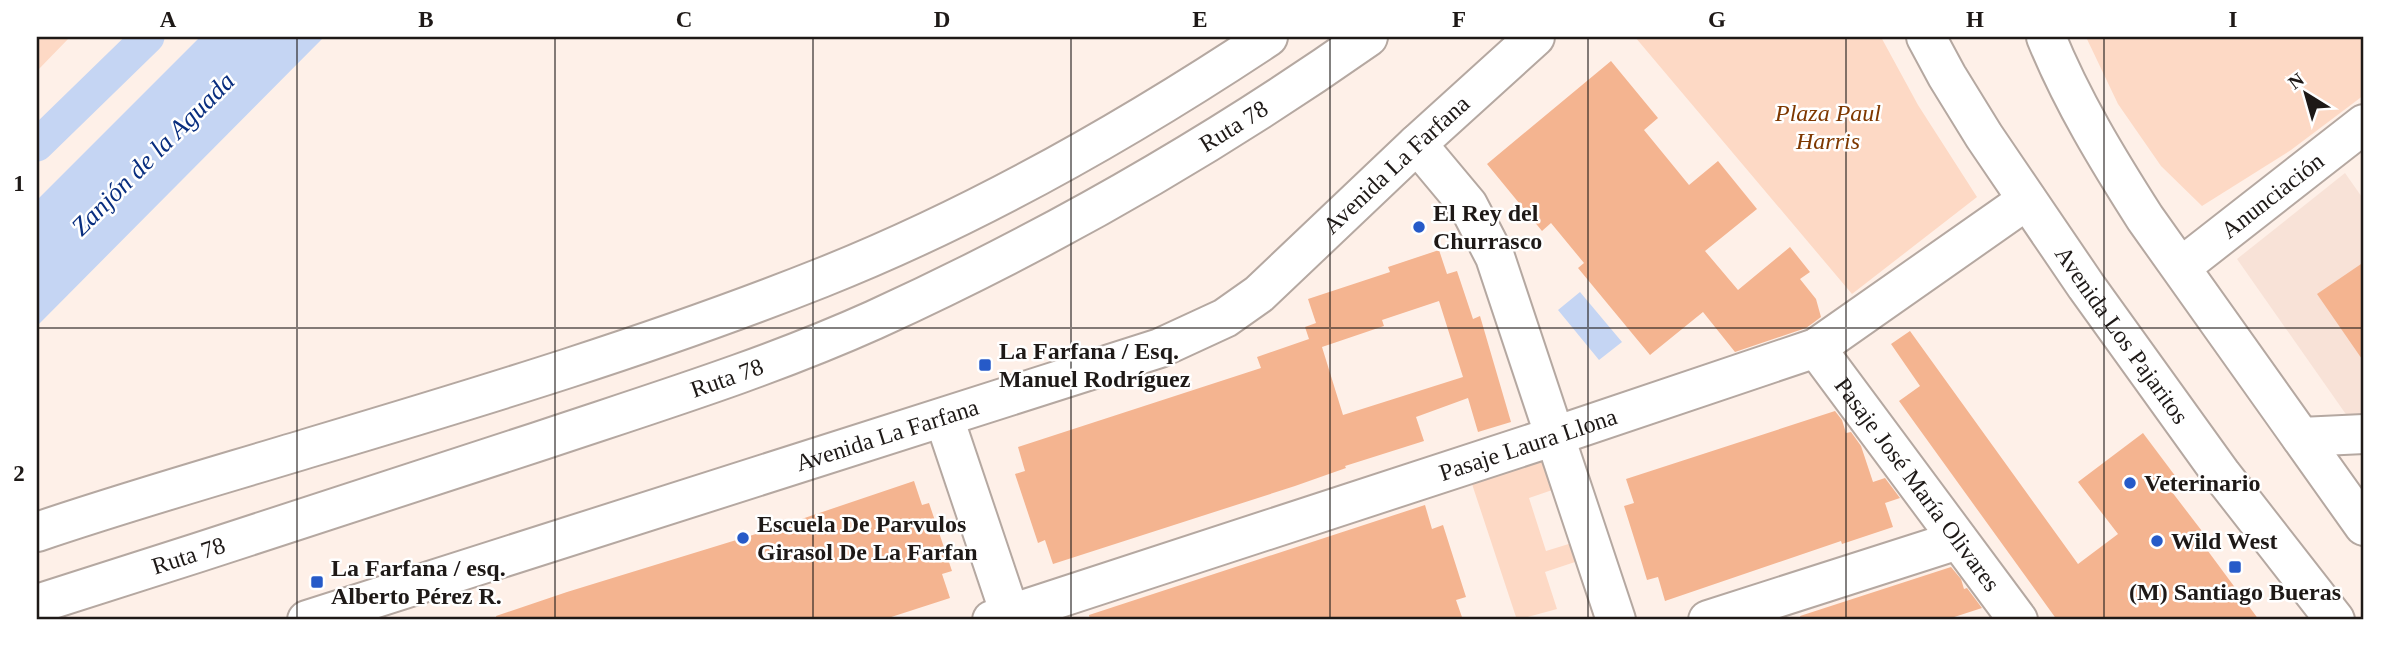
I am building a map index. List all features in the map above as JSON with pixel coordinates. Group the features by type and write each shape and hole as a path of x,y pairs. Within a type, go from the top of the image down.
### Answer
{"main road":[{"path":"37,532 611,354 823,278 993,200 1161,105 1268,37"},
{"name":"Ruta 78","path":"37,604 309,517 729,377 872,320 1000,258 1155,174 1273,102 1368,37"},
{"name":"Avenida La Farfana","path":"307,620 1160,348 1225,318 1259,294 1290,267 1417,144 1535,37"},
{"name":"Avenida Los Pajaritos","path":"1926,37 1959,96 2086,286 2326,616"},
{"path":"2046,37 2112,167 2364,526"},
{"name":"Anunciación","path":"2181,267 2364,124"},
{"path":"1417,144 1454,187 1482,228 1495,257 1616,620"},
{"name":"Pasaje Laura Llona","path":"1004,618 1816,348 2027,200"},
{"name":"Pasaje José María Olivares","path":"1816,348 2018,620"},
{"path":"944,418 1004,618"},
{"path":"2301,437 2364,434"},
{"path":"1708,620 1958,540"}],"shaded area":[{"path":"2345,173 2364,200 2364,440 2237,259"}],"green space":[{"path":"37,37 70,37 37,71"},
{"name":"Plaza Paul Harris","path":"1635,37 1881,37 1918,105 1977,197 1852,294"},
{"path":"2086,37 2364,37 2364,95 2291,150 2202,206 2161,166 2118,104"},
{"path":"1552,451 1564,486 1529,498 1546,551 1572,543 1578,561 1545,572 1557,609 1517,620 1470,478"}],"water":[{"name":"Zanjón de la Aguada","path":"200,37 324,37 37,326 37,200"},
{"path":"1580,292 1622,342 1599,360 1558,310"}],"building":[{"path":"1611,61 1658,118 1644,130 1689,185 1718,161 1757,209 1705,251 1738,290 1790,247 1810,272 1800,279 1816,299 1821,317 1806,328 1735,352 1703,312 1650,355 1578,268 1584,263 1551,223 1542,231 1487,164"},
{"path":"1439,250 1447,274 1457,271 1473,319 1480,316 1511,422 1478,432 1468,398 1416,417 1424,441 1345,466 1346,468 1295,486 1053,564 1045,540 1038,543 1015,474 1025,471 1018,447 1261,368 1257,357 1309,339 1305,327 1316,323 1308,299 1390,272 1388,267","holes":["1439,301 1463,377 1343,415 1322,347 1384,326 1382,320"]},
{"path":"2364,262 2364,362 2317,294"},
{"path":"1910,331 2078,564 2118,534 2078,482 2143,433 2182,485 2172,492 2208,539 2202,543 2259,620 2057,620 1899,401 1920,386 1891,344"},
{"path":"1835,411 1842,420 1846,433 1851,432 1861,446 1873,482 1885,478 1900,498 1885,503 1893,527 1842,544 1841,541 1665,601 1658,577 1647,580 1624,506 1634,503 1626,479"},
{"path":"914,481 922,505 929,503 952,571 942,574 950,598 882,620 497,620 496,616 567,592 766,531"},
{"path":"1425,505 1432,529 1443,525 1466,597 1456,600 1463,620 1090,620 1089,615"},
{"path":"1951,567 1961,579 1964,589 1967,588 1982,608 1945,620 1801,620 1800,616"}],"waterway":[{"path":"37,145 148,37"}],"place":[{"name":"El Rey del Churrasco","path":"1419,227"},
{"name":"La Farfana / Esq. Manuel Rodríguez","path":"985,365"},
{"name":"Veterinario","path":"2130,483"},
{"name":"Escuela De Parvulos Girasol De La Farfan","path":"743,538"},
{"name":"Wild West","path":"2157,541"},
{"name":"(M) Santiago Bueras","path":"2235,567"},
{"name":"La Farfana / esq. Alberto Pérez R.","path":"317,582"}]}
